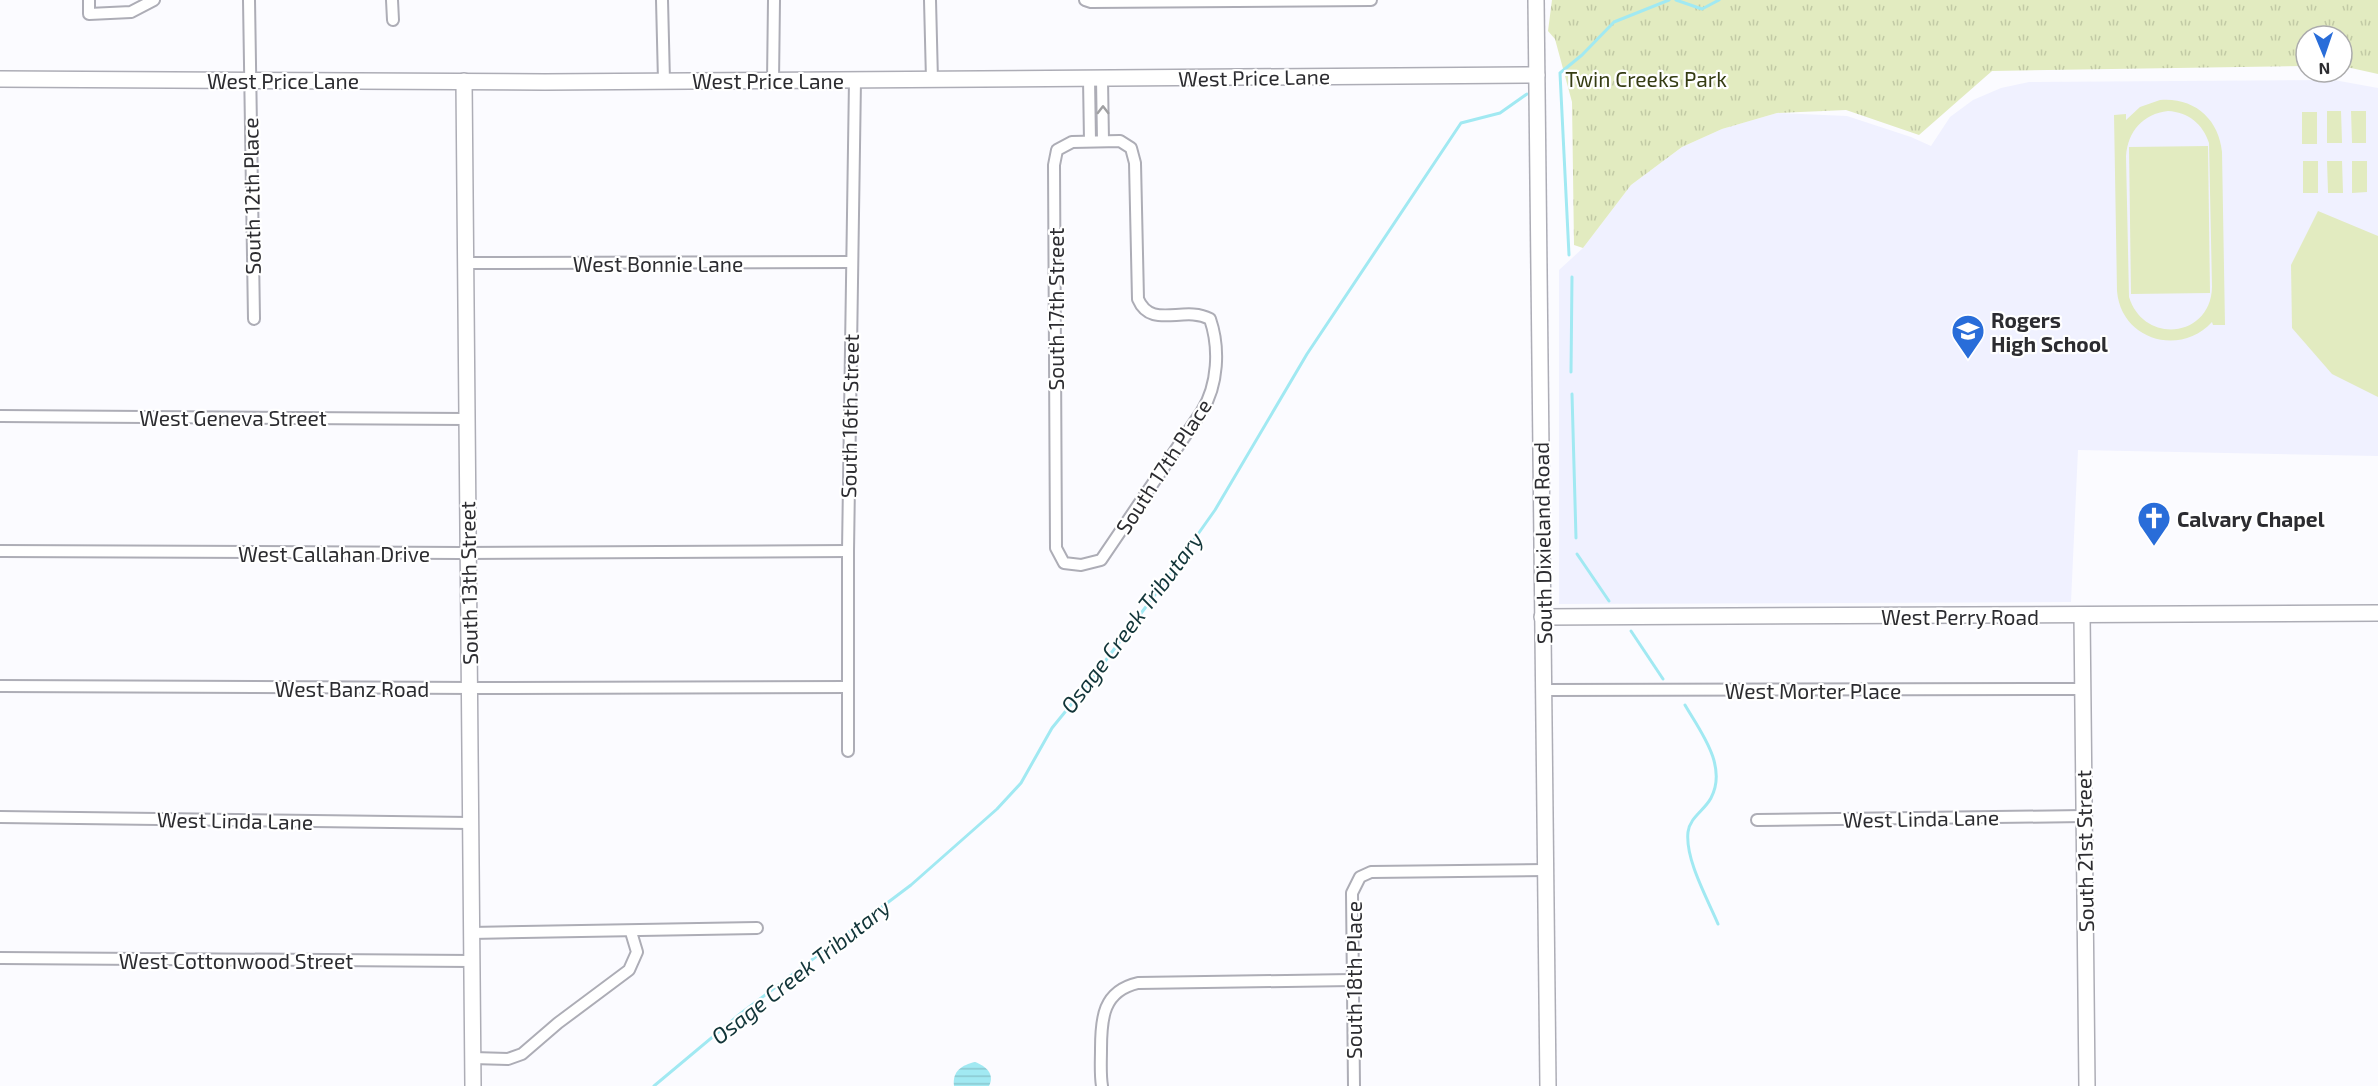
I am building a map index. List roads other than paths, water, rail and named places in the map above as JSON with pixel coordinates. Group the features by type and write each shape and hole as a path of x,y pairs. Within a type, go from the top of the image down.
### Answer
{"street":[{"path":"89,0 90,14 131,12 154,0"},
{"name":"South 12th Place","path":"249,0 254,319"},
{"path":"393,0 393,20"},
{"path":"662,0 664,81"},
{"path":"773,81 774,0"},
{"path":"930,0 932,80"},
{"path":"1085,0 1091,2 1371,0"},
{"name":"South Dixieland Road","path":"1536,0 1548,1086"},
{"name":"West Price Lane","path":"0,79 773,81 1537,75"},
{"path":"1090,141 1096,79"},
{"path":"1096,79 1103,141"},
{"name":"South 16th Street","path":"848,752 848,551 855,80"},
{"name":"South 13th Street","path":"464,81 473,1086"},
{"name":"South 17th Place","path":"1064,563 1081,565 1101,560 1206,405 1211,396 1215,376 1214,331 1210,319 1202,315 1190,314 1151,315 1143,310 1138,299 1135,163 1131,148 1120,141 1090,141"},
{"name":"South 17th Street","path":"1064,563 1056,548 1054,165 1057,150 1071,142 1090,141"},
{"name":"West Bonnie Lane","path":"465,263 852,262"},
{"name":"West Geneva Street","path":"0,416 466,419"},
{"name":"West Callahan Drive","path":"0,551 468,553 848,551"},
{"name":"West Perry Road","path":"1542,617 2378,613"},
{"name":"South 21st Street","path":"2082,615 2087,1086"},
{"name":"West Banz Road","path":"0,686 848,687"},
{"name":"West Morter Place","path":"1543,690 2082,689"},
{"name":"West Linda Lane","path":"1757,820 2084,816"},
{"name":"West Linda Lane","path":"0,817 470,823"},
{"name":"South 18th Place","path":"1354,1086 1352,893 1360,877 1371,872 1546,870"},
{"path":"471,933 757,928"},
{"path":"473,1058 508,1059 522,1054 558,1023 629,970 637,952 631,932"},
{"name":"West Cottonwood Street","path":"0,958 472,961"},
{"path":"1102,1086 1102,1021 1112,999 1121,988 1138,983 1352,980"}],"water":[{"path":"975,1062 983,1066 990,1074 989,1086 954,1086 956,1073 966,1065"}],"waterway":[{"path":"1569,255 1560,73 1582,55 1614,22 1669,0"},
{"name":"Osage Creek Tributary","path":"1676,0 1702,9 1719,0"},
{"name":"Osage Creek Tributary","path":"654,1086 740,1014 911,885 997,809 1021,783 1052,728 1157,592 1215,510 1307,354 1461,123 1500,113 1527,94"},
{"path":"1571,372 1572,277"},
{"path":"1572,394 1576,538"},
{"path":"1577,554 1609,601"},
{"path":"1631,631 1663,679"},
{"path":"1685,705 1710,749 1716,774 1711,798 1689,827 1688,843 1693,866 1718,924"}],"place":[{"name":"Rogers High School","path":"1968,360"},
{"name":"Calvary Chapel","path":"2154,547"}],"park label":[{"name":"Twin Creeks Park","path":"1646,78"}]}
